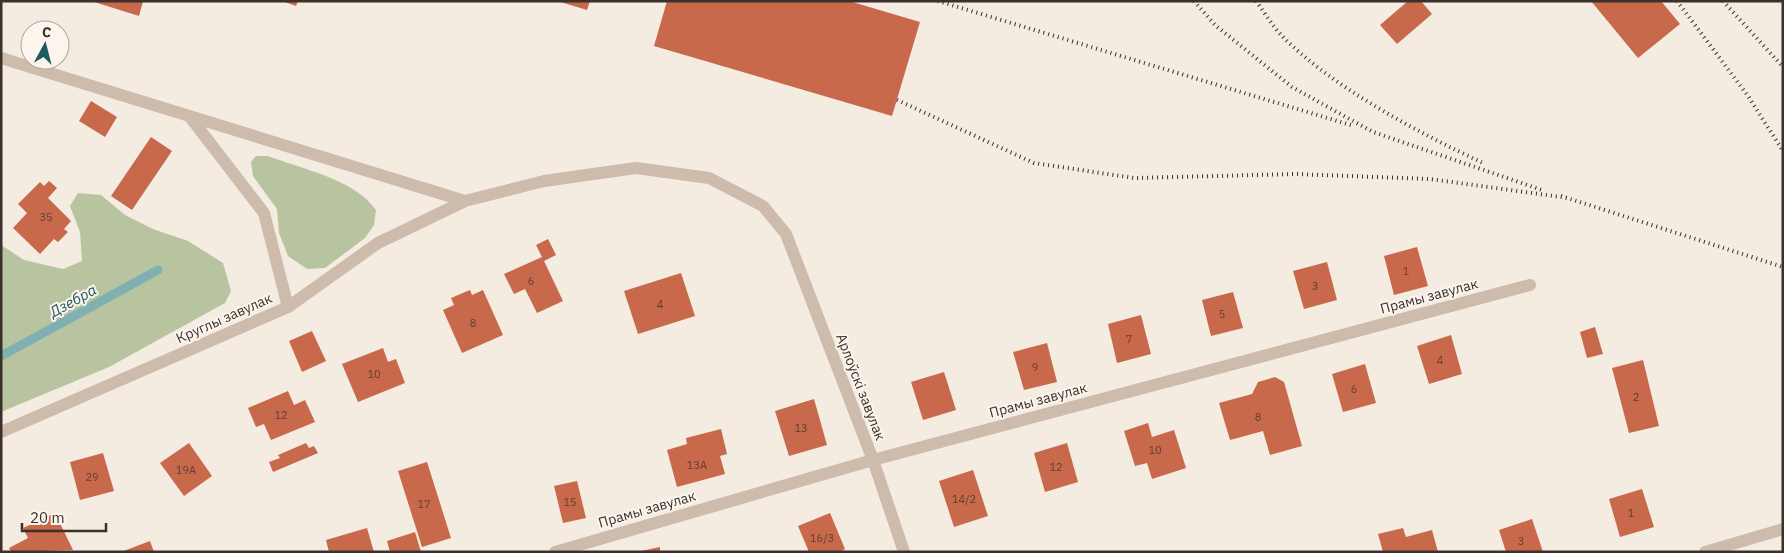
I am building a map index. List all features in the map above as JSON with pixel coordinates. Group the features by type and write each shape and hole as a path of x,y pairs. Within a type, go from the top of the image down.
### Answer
{"street":[{"path":"1,58 466,201"},
{"name":"Круглы завулак","path":"1,432 288,307 264,213 190,117"},
{"name":"Арлоўскі завулак","path":"288,307 378,243 466,201 544,181 636,168 709,178 763,206 786,234 873,460 904,552"},
{"name":"Прамы завулак","path":"555,552 873,460 1530,285"},
{"path":"1705,552 1783,529"}],"green space":[{"path":"256,156 268,156 326,176 355,190 376,210 374,225 365,238 325,268 307,269 288,256 279,233 277,209 253,176 251,162"},
{"path":"78,193 101,195 125,215 153,229 188,241 223,263 231,291 225,303 109,367 1,412 1,245 24,260 63,269 82,261 80,232 70,206"}],"building":[{"path":"91,1 143,1 139,16"},
{"path":"282,1 298,1 296,6"},
{"path":"557,1 590,1 587,10"},
{"path":"667,1 849,1 920,22 892,116 654,46"},
{"path":"1408,1 1421,1 1432,14 1397,44 1380,25"},
{"path":"1591,1 1661,1 1680,24 1638,58"},
{"path":"91,101 117,117 105,137 79,121"},
{"path":"151,137 172,151 132,210 111,196"},
{"path":"49,181 57,188 48,198 71,221 64,229 68,232 58,242 54,239 40,254 13,228 27,213 18,204 40,182 44,186"},
{"path":"548,239 556,255 544,261 563,301 537,313 525,289 514,294 504,274 542,257 536,245"},
{"path":"1417,247 1428,286 1394,295 1384,256"},
{"path":"1327,262 1337,300 1304,309 1293,271"},
{"path":"681,273 695,316 638,334 624,291"},
{"path":"470,290 472,295 483,290 503,335 462,353 443,310 454,305 451,298"},
{"path":"1233,292 1243,328 1211,336 1202,300"},
{"path":"1141,315 1151,354 1117,363 1108,324"},
{"path":"1595,327 1603,354 1587,358 1580,332"},
{"path":"312,331 326,361 302,372 289,341"},
{"path":"1451,335 1462,374 1429,384 1417,346"},
{"path":"1047,343 1057,382 1024,390 1013,352"},
{"path":"383,348 388,362 396,359 405,383 358,402 342,364"},
{"path":"1643,360 1659,426 1629,433 1612,368"},
{"path":"1365,364 1376,403 1343,412 1332,374"},
{"path":"944,372 956,410 923,420 911,382"},
{"path":"1275,377 1284,382 1302,446 1270,455 1263,431 1230,440 1219,403 1252,394 1258,382"},
{"path":"288,391 294,405 305,400 315,422 271,440 264,424 256,427 248,408"},
{"path":"814,399 827,445 789,456 775,411"},
{"path":"1148,423 1152,437 1174,430 1186,468 1152,479 1147,463 1135,466 1124,431"},
{"path":"721,429 727,454 720,456 725,474 677,487 667,450 687,444 686,438"},
{"path":"189,443 212,476 184,496 160,463"},
{"path":"306,443 309,448 314,446 318,453 273,472 269,462 280,458 278,455"},
{"path":"1067,443 1078,482 1045,492 1034,453"},
{"path":"103,453 114,491 80,500 70,462"},
{"path":"427,462 451,538 422,547 398,471"},
{"path":"973,470 988,516 954,527 939,481"},
{"path":"577,481 586,518 563,523 554,486"},
{"path":"1642,489 1654,527 1620,537 1609,499"},
{"path":"55,513 73,550 11,552 9,548 28,538 23,528"},
{"path":"830,513 845,549 840,552 809,552 798,526"},
{"path":"1532,519 1543,552 1506,552 1499,530"},
{"path":"367,528 374,552 329,552 326,540"},
{"path":"1403,528 1406,537 1432,530 1438,552 1383,552 1378,534"},
{"path":"415,532 421,552 390,552 387,541"},
{"path":"150,541 154,552 121,552"},
{"path":"660,547 660,552 641,552 641,551"}],"waterway":[{"name":"Дзебра","path":"1,356 158,270"}],"railway":[{"path":"938,1 1354,126"},
{"path":"1194,1 1215,25 1292,87 1373,132 1542,190"},
{"path":"1256,1 1281,35 1325,73 1404,123 1483,163"},
{"path":"1677,1 1748,96 1783,151"},
{"path":"1723,1 1783,67"},
{"path":"897,100 1034,163 1134,178 1295,174 1430,179 1568,198"},
{"path":"1561,196 1783,267"}]}
